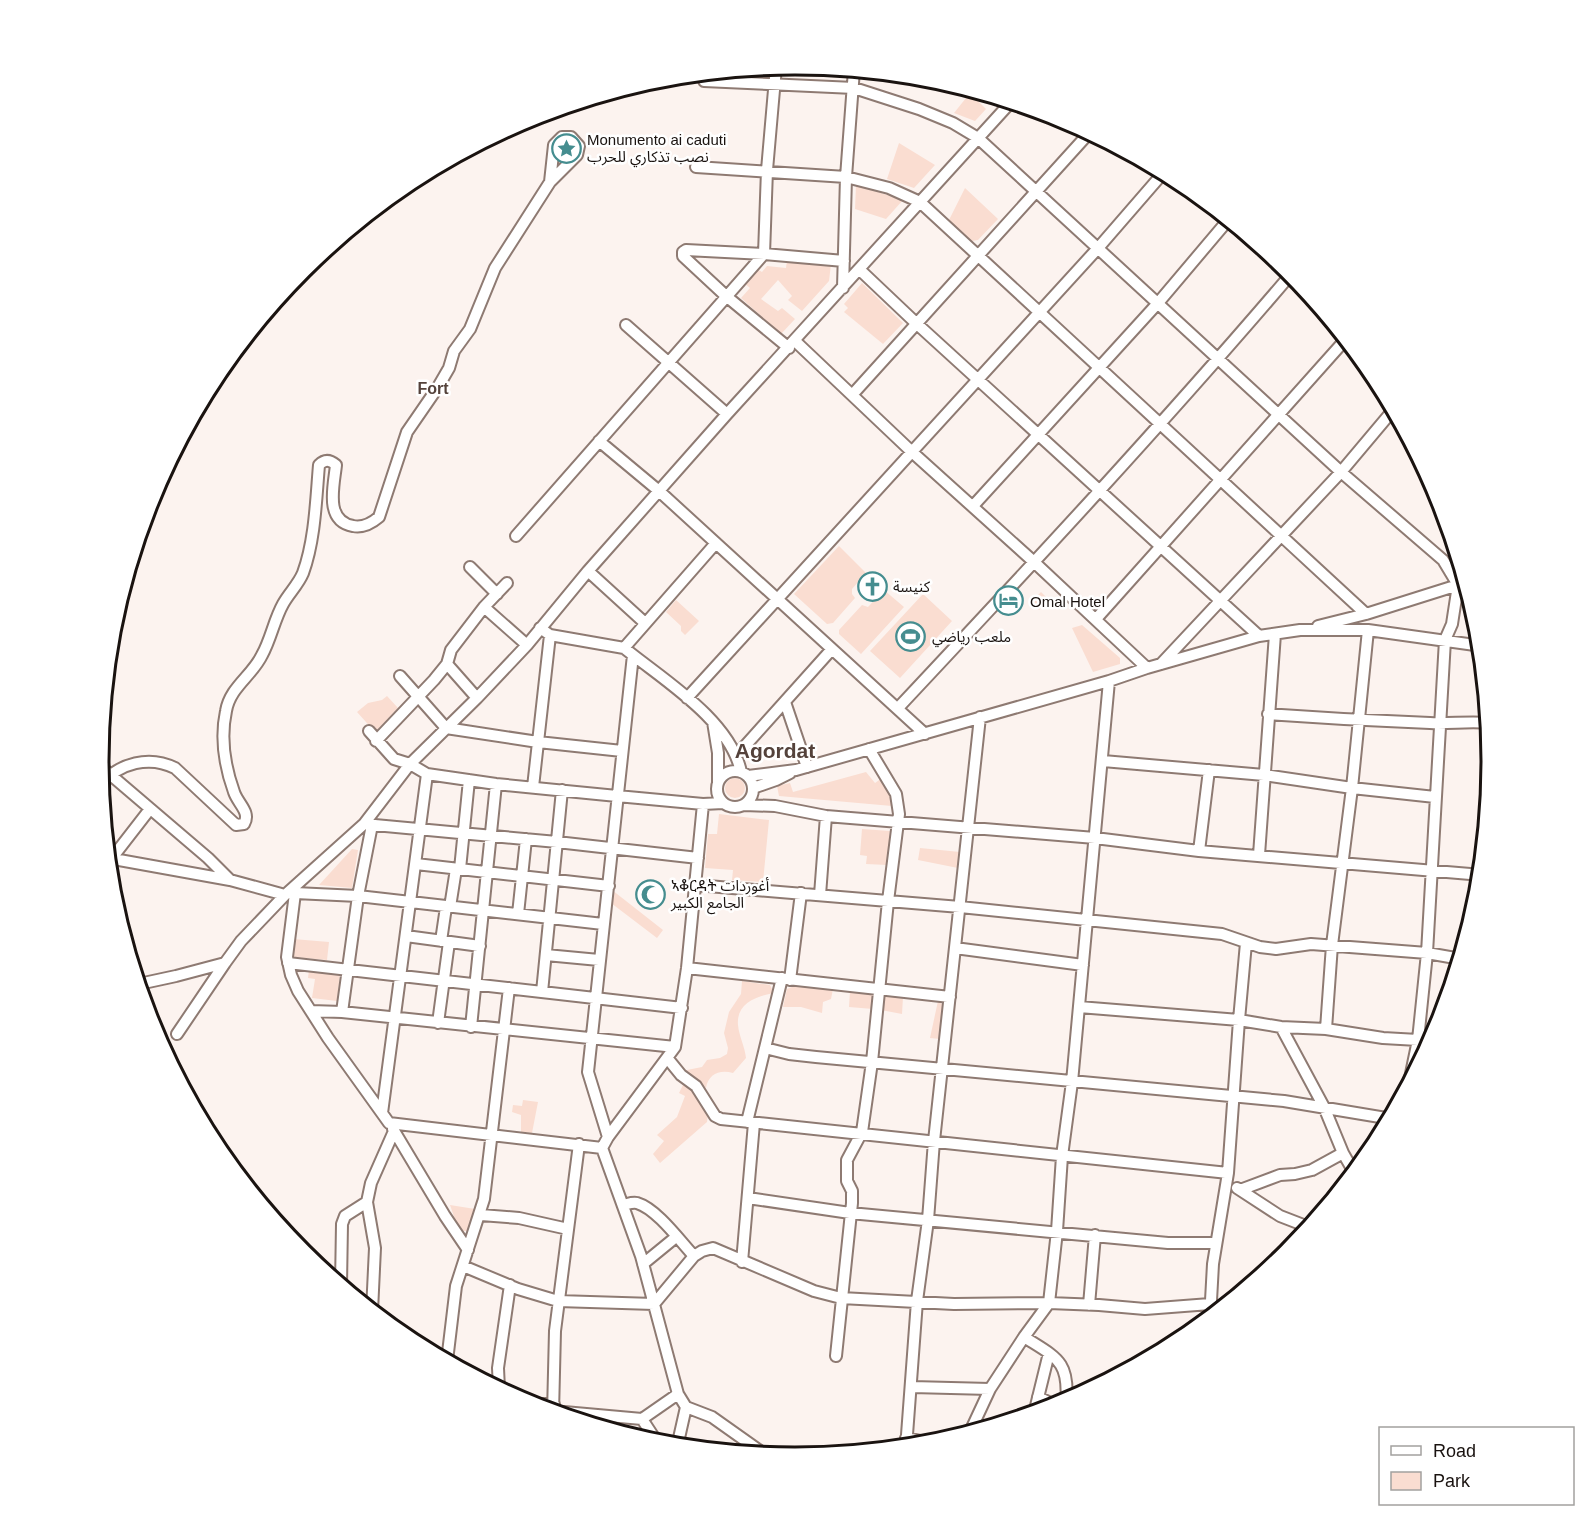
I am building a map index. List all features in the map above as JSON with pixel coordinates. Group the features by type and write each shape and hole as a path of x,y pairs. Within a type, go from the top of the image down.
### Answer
{"street":[{"path":"516,536 764,254 767,170 776,75"},
{"path":"843,288 846,177 854,77"},
{"path":"706,81 854,88 919,108 953,123 978,138 1341,472 1443,560 1456,576"},
{"path":"177,1034 241,942 291,892 368,824 410,764 477,698 526,645 727,414 1006,108"},
{"path":"852,394 1084,139"},
{"path":"696,167 846,177 889,188 920,202 1366,614"},
{"path":"687,698 1099,247 1158,179"},
{"path":"230,880 208,858 110,774 122,768 149,761 168,765 175,768 236,825 244,824 247,819 246,811 234,793 224,753 226,709 230,696 260,659 283,603 303,573 312,526 319,465 328,460 336,465 332,486 339,519 354,527 372,524 379,517 407,432 438,387 449,368 454,351 470,329 495,268 550,182"},
{"path":"973,506 1158,303 1224,225"},
{"path":"844,261 764,254 686,250 683,252 683,256 726,296 792,344 852,394 1147,668"},
{"path":"860,270 1258,636"},
{"path":"898,708 1219,359 1286,281"},
{"path":"626,326 727,414"},
{"path":"1096,619 1280,416 1341,344"},
{"path":"1161,664 1341,472 1389,415"},
{"path":"599,441 659,491 925,734"},
{"path":"624,648 716,543"},
{"path":"470,567 497,594"},
{"path":"588,572 645,623"},
{"path":"376,741 447,664 451,650 484,607 507,583"},
{"path":"744,805 749,801 753,790 802,768 1258,636 1300,630 1366,614 1459,583"},
{"path":"1414,1062 1427,953 1445,640 1452,624 1460,589"},
{"path":"484,607 526,645"},
{"path":"540,628 550,635 624,648 687,698 713,722 730,743 753,790 775,806"},
{"path":"1300,630 1368,630 1472,644"},
{"path":"1326,1029 1332,945 1352,788 1368,630"},
{"path":"1259,855 1275,634"},
{"path":"532,787 550,635"},
{"path":"736,756 832,649"},
{"path":"608,1137 588,1072 633,655"},
{"path":"447,664 477,698"},
{"path":"400,676 446,728 538,742 622,751"},
{"path":"973,1425 990,1389 1049,1303 1062,1156 1072,1082 1088,920 1109,681"},
{"path":"785,702 802,768"},
{"path":"1268,714 1358,721 1440,724 1460,721 1481,722"},
{"path":"906,1439 917,1301 928,1220 934,1141 980,717"},
{"path":"713,722 718,753 717,793 723,803"},
{"path":"369,731 394,759 410,764 427,774 496,784 703,804 723,803 733,807 775,806 826,816 897,823 1095,838 1199,851 1473,874"},
{"path":"836,1356 852,1191 847,1181 847,1161 862,1132 872,1062 898,807 896,794 870,749"},
{"path":"1103,761 1264,774 1352,788 1435,797"},
{"path":"718,782 723,775 732,771 744,774 802,768"},
{"path":"1199,851 1209,770"},
{"path":"382,1113 427,774"},
{"path":"438,1023 444,981 448,907 464,833 469,780"},
{"path":"471,1027 496,784"},
{"path":"542,992 562,790"},
{"path":"703,804 687,968 675,1047 602,1148 643,1264 678,1394 686,1407 712,1417 754,1447"},
{"path":"115,852 150,809"},
{"path":"820,895 826,816"},
{"path":"368,824 698,858"},
{"path":"342,1012 368,824"},
{"path":"518,914 526,839"},
{"path":"116,859 291,892 358,896 603,924"},
{"path":"416,864 609,886"},
{"path":"696,885 960,907 1222,934 1260,947 1281,950 1311,944 1427,953 1453,958"},
{"path":"291,892 286,957 298,991 327,1038 392,1127 468,1250"},
{"path":"742,1262 748,1198 751,1122 765,1048 786,979 801,893"},
{"path":"406,936 480,946"},
{"path":"1210,1309 1216,1243 1228,1178 1246,943"},
{"path":"955,948 1083,965"},
{"path":"546,955 599,960"},
{"path":"146,982 225,963"},
{"path":"288,963 682,1008"},
{"path":"687,968 950,997"},
{"path":"448,1353 456,1286 481,1215 490,1164 509,988"},
{"path":"1079,1006 1239,1020 1281,1027 1326,1029 1383,1038 1418,1040 1424,1037"},
{"path":"311,1011 342,1012 675,1047"},
{"path":"1281,1027 1324,1107 1342,1153 1350,1166"},
{"path":"765,1048 789,1054 1284,1101 1383,1117"},
{"path":"668,1059 681,1075 696,1086 715,1116 751,1122 862,1132 1062,1156 1228,1178 1240,1190 1280,1216 1302,1225"},
{"path":"392,1127 493,1134 602,1148"},
{"path":"372,1302 375,1248 367,1202 371,1183 392,1127"},
{"path":"554,1404 555,1331 579,1144"},
{"path":"1240,1190 1280,1175 1312,1170 1342,1153"},
{"path":"748,1198 850,1213 1168,1243 1216,1243"},
{"path":"341,1276 342,1224 345,1216 367,1202"},
{"path":"623,1205 640,1204 655,1214 694,1256"},
{"path":"481,1215 519,1218 568,1229"},
{"path":"1089,1305 1095,1235"},
{"path":"643,1264 676,1237"},
{"path":"654,1304 694,1256 713,1248 814,1292 841,1298 963,1305 1049,1303 1145,1309 1210,1304"},
{"path":"463,1266 558,1301 654,1304"},
{"path":"499,1380 498,1368 510,1285"},
{"path":"1024,1337 1049,1353 1061,1364 1066,1374 1067,1392"},
{"path":"1036,1405 1049,1353"},
{"path":"912,1387 990,1389"},
{"path":"573,1411 642,1419 678,1394"},
{"path":"1038,1397 1046,1401"},
{"path":"679,1438 686,1407"},
{"path":"642,1419 651,1432"}],"green space":[{"path":"967,96 975,98 986,109 975,121 954,113"},
{"path":"899,143 935,165 914,188 887,179"},
{"path":"856,185 903,200 886,219 855,209"},
{"path":"965,188 998,219 978,240 972,241 949,220"},
{"path":"787,260 831,264 829,281 802,311 788,300 792,296 778,280 761,299 778,311 782,308 795,319 781,334 741,298 750,288 744,283 757,269 762,272 767,266 786,268"},
{"path":"862,283 903,323 883,344 844,312 848,308 844,304"},
{"path":"839,546 866,573 852,589 855,598 833,623 827,624 794,594"},
{"path":"884,590 904,607 861,654 839,634 839,630 862,605 868,607"},
{"path":"1041,592 1049,600 1039,610 1032,601"},
{"name":"ملعب رياضي","path":"923,594 952,621 900,678 870,651"},
{"path":"676,600 699,621 685,635 681,631 681,626 666,612"},
{"path":"1082,625 1120,658 1120,664 1093,672 1072,628"},
{"path":"387,696 398,708 375,732 357,712 368,703 382,700"},
{"path":"866,772 875,783 882,778 894,794 892,806 779,796 777,786 790,783 793,792"},
{"path":"735,778 742,781 745,788 742,795 735,798 728,795 725,788 728,781"},
{"path":"719,814 769,820 763,882 732,880 733,870 705,868 708,834 717,834"},
{"path":"862,829 890,831 887,865 866,864 867,856 860,855"},
{"path":"920,848 960,852 958,868 918,860"},
{"path":"352,849 358,850 352,888 319,885"},
{"path":"612,890 663,930 657,938 611,903"},
{"path":"293,939 329,942 327,960 292,957"},
{"path":"309,970 340,974 337,1001 312,998 315,979 308,978"},
{"path":"742,981 770,985 774,993 749,1002 740,1011 738,1025 746,1058 733,1073 719,1072 712,1076 706,1088 695,1077 682,1071 702,1067 707,1060 720,1058 727,1054 728,1048 724,1033 729,1012 741,994"},
{"path":"797,985 833,989 831,999 823,1002 822,1013 801,1007 783,1007 787,989"},
{"path":"850,991 875,995 873,1009 849,1007"},
{"path":"884,994 903,997 902,1014 881,1010"},
{"path":"938,1001 943,1005 940,1039 930,1038"},
{"path":"683,1085 693,1090 708,1114 707,1122 660,1163 653,1154 664,1141 657,1135 677,1117 685,1096 679,1093"},
{"path":"523,1100 538,1102 532,1133 521,1132 521,1115 512,1112 513,1105 522,1106"},
{"path":"450,1205 475,1209 471,1229 459,1231"}],"place":[{"name":"Monumento ai caduti نصب تذكاري للحرب","path":"566,148"},
{"name":"كنيسة","path":"872,586"},
{"name":"Omal Hotel","path":"1009,601"},
{"name":"ملعب رياضي","path":"911,636"},
{"name":"ኣቆርዳት أغوردات الجامع الكبير","path":"650,894"}],"district":[{"name":"Fort","path":"433,388"},
{"name":"Agordat","path":"775,750"}]}
